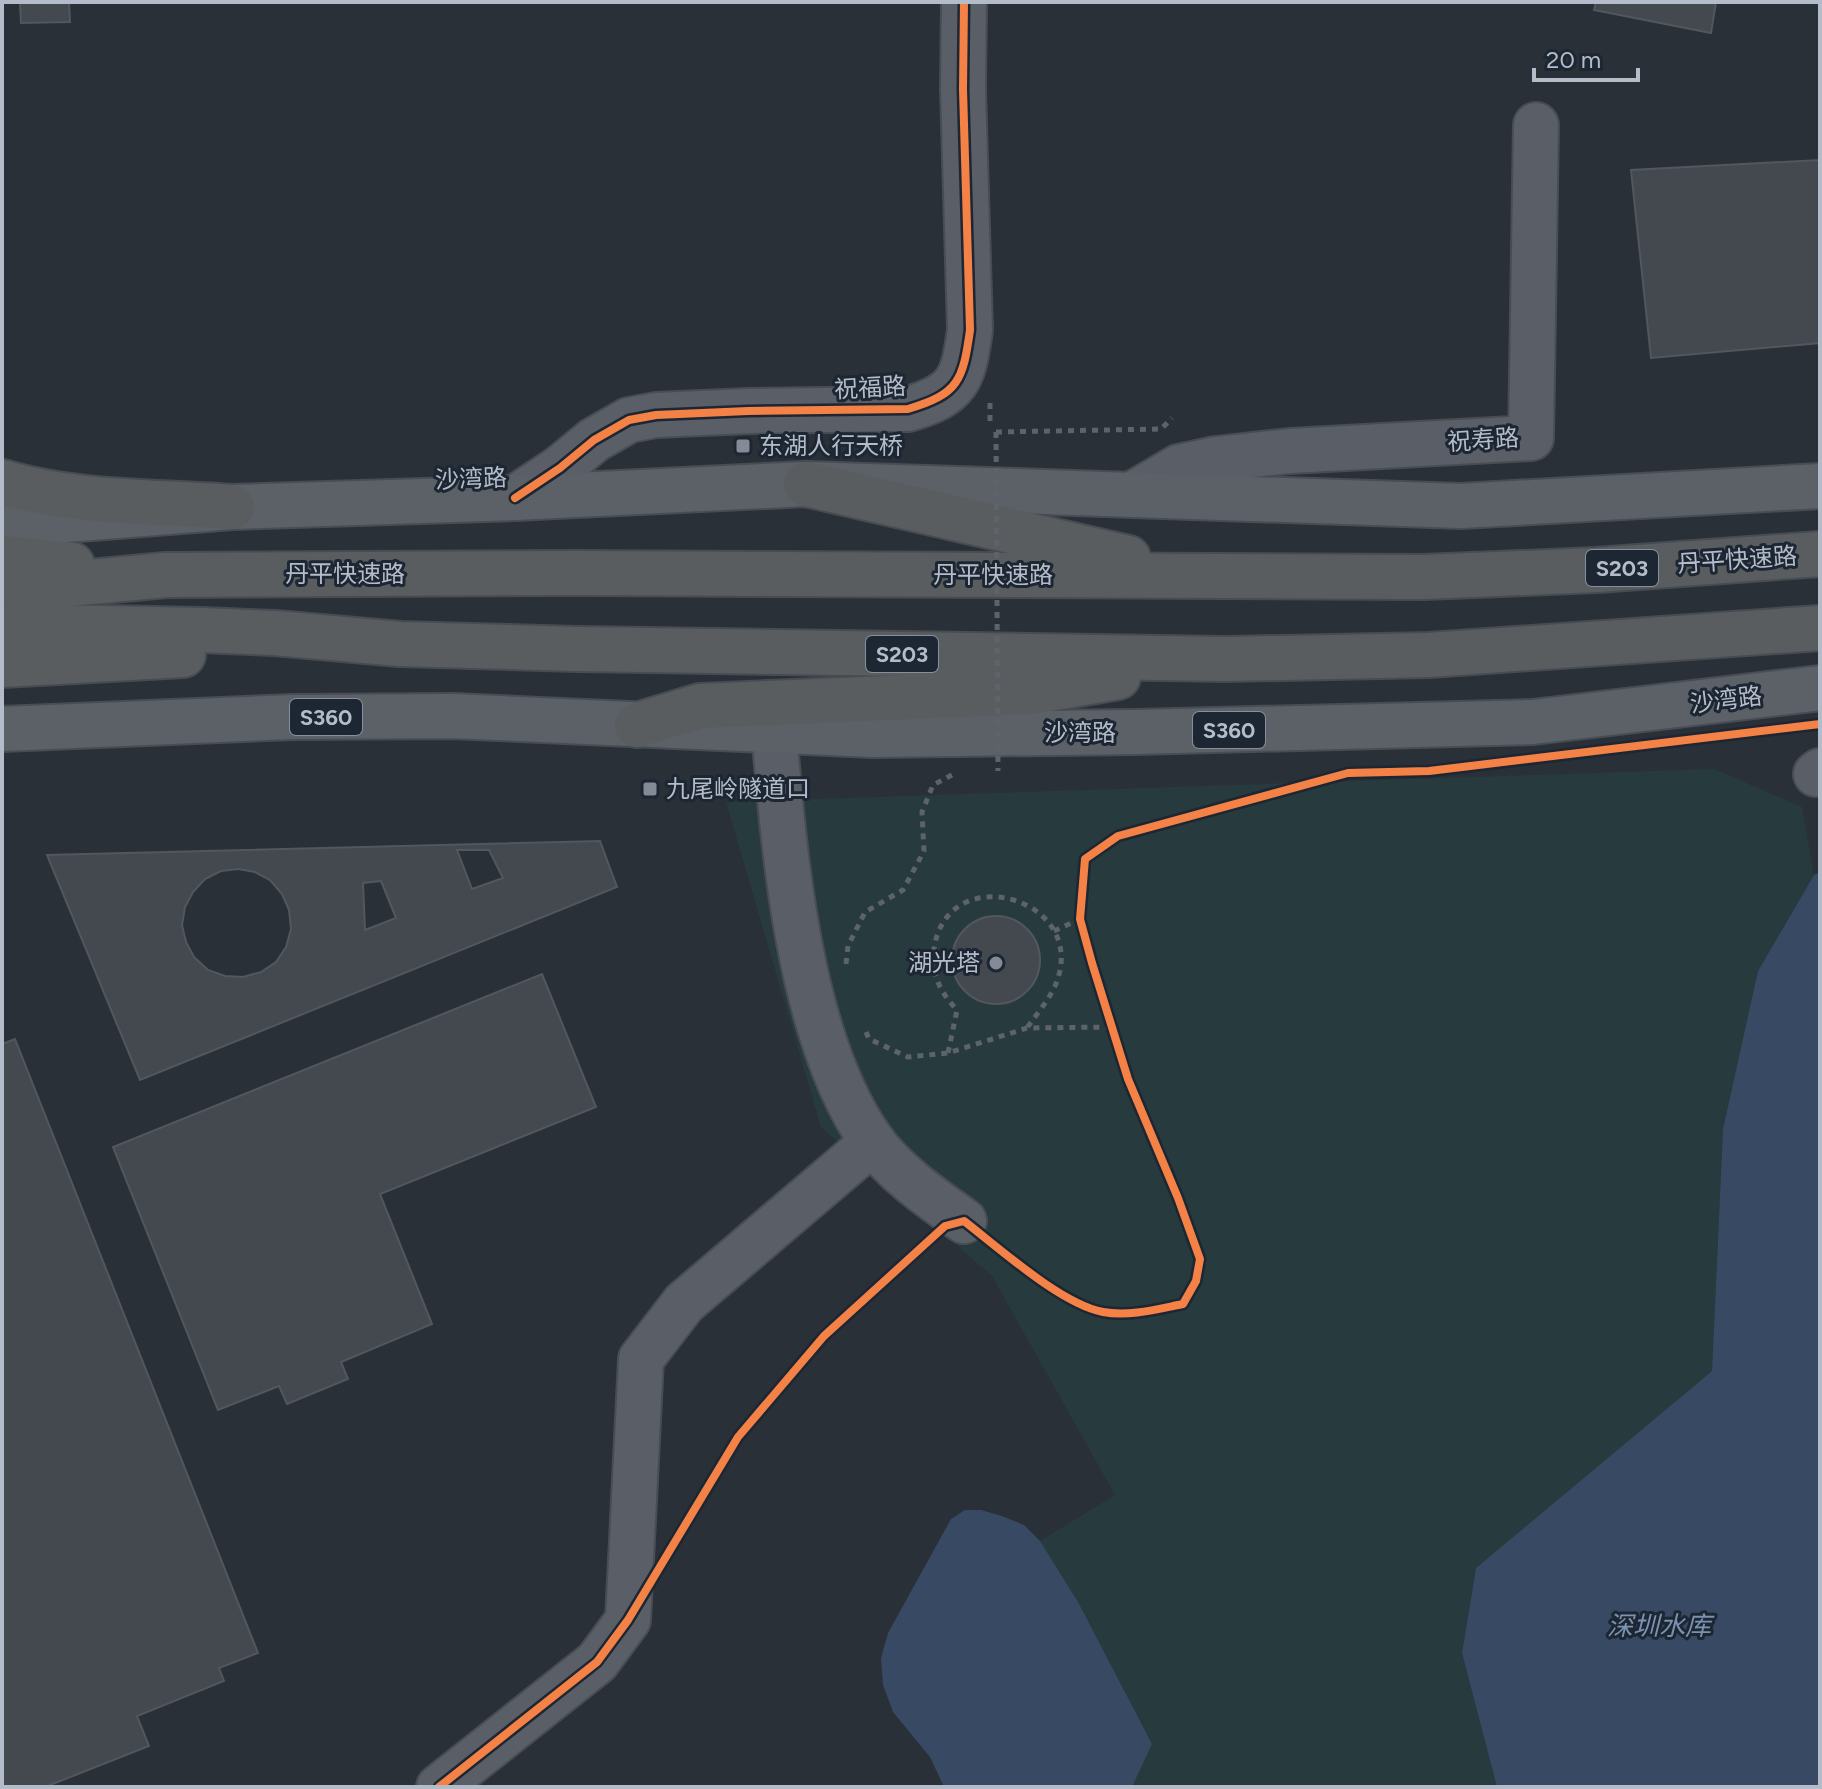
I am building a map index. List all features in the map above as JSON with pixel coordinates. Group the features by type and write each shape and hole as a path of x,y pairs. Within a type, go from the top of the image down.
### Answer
{"highway":[{"path":"2,482 89,498 232,507"},
{"path":"806,484 1204,576"},
{"name":"丹平快速路","path":"166,575 576,573 1423,577 1597,570 1820,554"},
{"path":"2,558 166,575"},
{"path":"2,590 166,575"},
{"path":"2,626 275,633 400,644"},
{"name":"S203","path":"400,644 1227,659 1429,655 1820,628"},
{"path":"2,665 400,644"},
{"path":"637,725 700,706 1031,692 1227,659"}],"main road":[{"name":"沙湾路","path":"2,525 232,507 806,484 1461,506 1820,486"},
{"name":"沙湾路","path":"2,729 292,717 453,716 873,735 1122,733 1533,722 1820,688"}],"street":[{"name":"祝福路","path":"515,498 560,468 594,440 629,420 656,415 908,409 933,401 952,388 965,367 970,330 963,89 964,2"},
{"name":"祝寿路","path":"1133,494 1179,467 1216,459 1290,451 1531,438 1536,125"},
{"path":"774,730 779,797 800,945 820,1030 840,1083 873,1142 904,1174 964,1221"},
{"path":"439,1787 597,1662 628,1620 641,1359 684,1303 873,1142"}],"path":[{"path":"985,772 998,771 996,432 1161,429 1172,418"},
{"path":"845,973 848,946 865,912 903,890 924,851 922,812 933,785 959,772"},
{"path":"948,1053 957,1010 943,996 935,979 935,941 943,924 969,901 1001,896 1030,905 1054,931 1060,950 1060,969 1054,987 1027,1028"},
{"path":"1081,904 1080,919 1084,934"},
{"path":"1054,931 1080,919"},
{"path":"1107,1015 1115,1040"},
{"path":"863,1026 869,1039 908,1057 948,1053 1027,1028 1111,1027"}],"green space":[{"path":"1714,769 1802,807 1814,875 1758,971 1723,1129 1712,1371 1476,1568 1462,1653 1497,1787 1132,1787 1152,1744 1040,1541 1115,1495 992,1276 821,1127 726,802"}],"water":[{"name":"深圳水库","path":"1820,872 1820,1787 1497,1787 1462,1653 1476,1568 1712,1371 1723,1129 1758,971 1814,875"},
{"path":"965,1510 981,1510 1024,1525 1040,1541 1078,1602 1152,1744 1132,1787 944,1787 930,1757 893,1712 883,1685 881,1658 888,1633 951,1519"}],"building":[{"path":"20,2 69,2 70,22 21,23"},
{"path":"1596,2 1716,2 1711,33 1594,10"},
{"path":"1820,160 1820,343 1651,358 1631,170"},
{"path":"600,841 617,887 140,1080 47,855","holes":["457,850 489,850 503,878 472,889","238,869 255,872 270,880 282,894 289,910 291,929 286,947 276,962 261,972 243,977 225,976 208,970 194,957 186,942 182,925 185,907 205,879 221,871","381,881 396,918 365,930 363,883"]},
{"name":"湖光塔","path":"996,916 1013,920 1027,929 1036,943 1040,960 1036,977 1027,991 1013,1000 996,1004 979,1000 965,991 956,977 952,960 956,943 965,929 979,920"},
{"path":"542,974 596,1107 380,1194 432,1324 341,1362 348,1379 287,1404 279,1386 218,1410 113,1147"},
{"path":"15,1039 258,1653 219,1668 224,1681 137,1716 149,1746 45,1787 2,1787 2,1044"}],"cycle path":[{"path":"515,498 560,468 594,440 629,420 656,415 748,411 908,409 938,397 956,383 965,361 970,330 963,89 964,2"},
{"path":"439,1787 597,1662 628,1620 738,1437 824,1336 945,1226 964,1221 1031,1274 1086,1307 1123,1314 1183,1304 1196,1281 1200,1259 1128,1079 1092,963 1080,919 1085,859 1118,836 1348,773 1429,771 1820,724"}],"place":[{"name":"东湖人行天桥","path":"743,446"},
{"name":"九尾岭隧道口","path":"650,789"},
{"name":"湖光塔","path":"996,963"}]}
